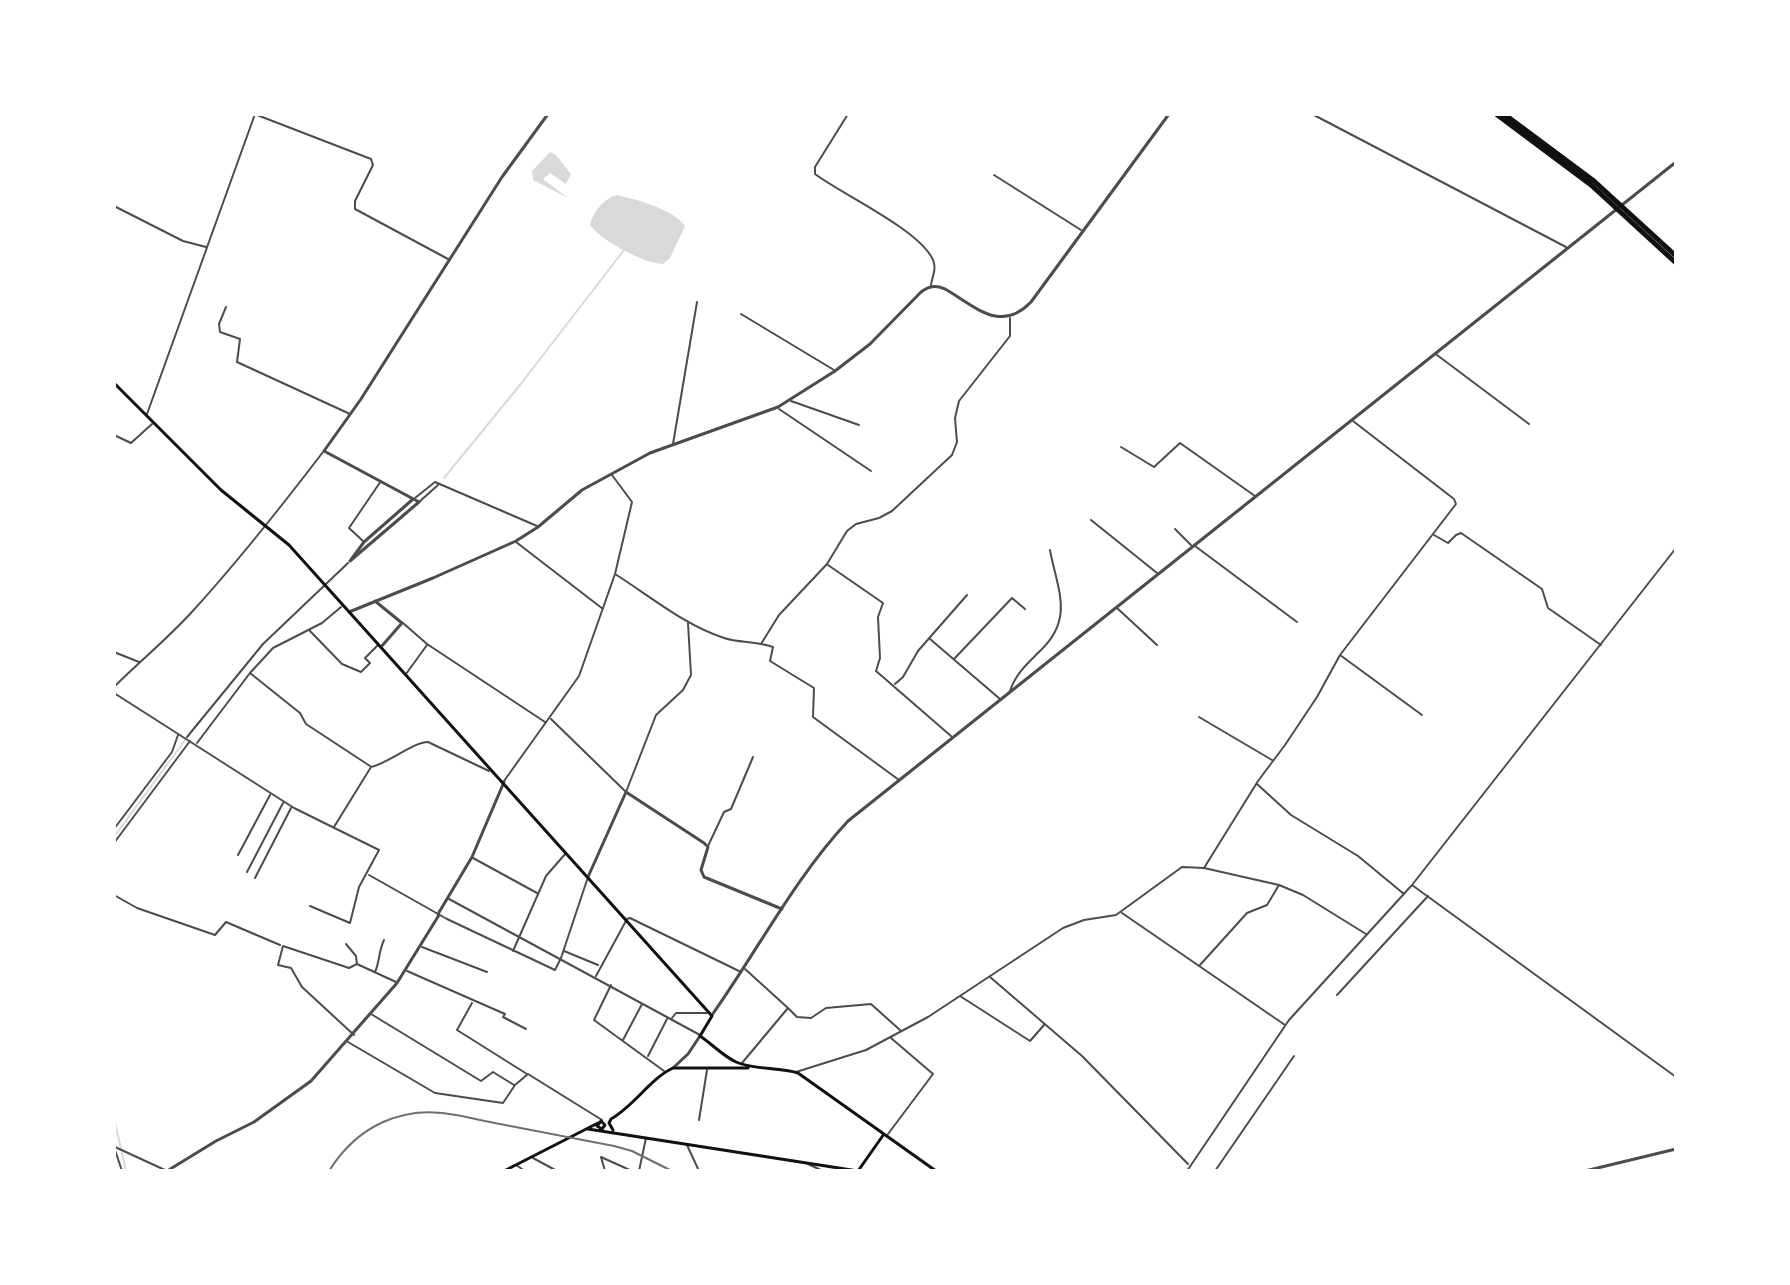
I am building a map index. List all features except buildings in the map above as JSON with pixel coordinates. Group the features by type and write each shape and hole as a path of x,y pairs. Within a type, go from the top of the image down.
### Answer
{"highway":[{"path":"1496,114 1613,200"},
{"path":"1504,114 1559,153 1676,256"},
{"path":"1625,211 1676,263"}],"main road":[{"path":"114,383 221,490 289,545 710,1014 700,1036 734,1061 751,1067"},
{"path":"616,1133 610,1121 673,1068 778,1067 796,1073 936,1171"},
{"path":"504,1171 622,1112"},
{"path":"601,1122 601,1129"},
{"path":"588,1129 858,1171 886,1134"}],"street":[{"path":"146,415 255,114 371,159 373,165 355,201 355,209 448,259"},
{"path":"114,687 191,613 324,451 351,414 516,156 548,114"},
{"path":"848,114 815,167 815,174 889,220 930,254 935,266 931,286"},
{"path":"349,612 516,541 582,490 650,453 778,407 835,371 870,344 921,292 931,286 945,289 990,315 1010,317 1022,310 1169,114"},
{"path":"1312,114 1567,248"},
{"path":"647,1057 676,1013 710,1014 744,971 802,877 841,829 952,737 1676,162"},
{"path":"994,175 1082,231"},
{"path":"114,206 183,241 207,247"},
{"path":"673,445 697,302"},
{"path":"226,307 219,328 220,332 240,339 237,362 351,414"},
{"path":"741,314 835,371"},
{"path":"761,644 779,615 827,564 847,531 856,524 892,511 952,455 957,442 955,418 959,401 1010,336 1010,317"},
{"path":"1436,354 1529,424"},
{"path":"790,400 859,425"},
{"path":"778,407 871,471"},
{"path":"1204,868 1256,783 1317,697 1340,655 1454,509 1454,499 1352,421"},
{"path":"114,435 131,443 153,423"},
{"path":"1121,447 1154,467 1180,443 1256,496"},
{"path":"324,451 419,502"},
{"path":"116,1147 167,1171 279,1106 314,1078 407,971 472,857 504,782 579,676 615,574 632,502 612,474"},
{"path":"364,542 349,528 381,481"},
{"path":"350,561 364,542 433,482 538,527"},
{"path":"114,843 228,685 267,640 350,561 438,484"},
{"path":"1091,520 1158,574"},
{"path":"1175,529 1193,546 1297,622"},
{"path":"1434,535 1448,543 1461,533 1542,589 1546,593 1548,608 1602,645"},
{"path":"516,541 604,609"},
{"path":"1187,1171 1285,1026 1412,885 1676,548"},
{"path":"1009,692 1024,665 1047,644 1062,614 1050,550"},
{"path":"827,564 883,603 878,617 880,658 876,671 952,737"},
{"path":"615,574 664,608 723,638 773,647 770,661 814,688 812,712 817,721 899,780"},
{"path":"894,685 903,677 929,638 967,595"},
{"path":"954,659 1012,598 1025,609"},
{"path":"375,601 427,644 545,722"},
{"path":"196,744 273,648 322,623 344,605"},
{"path":"1116,608 1157,645"},
{"path":"368,874 439,914 556,969 588,877 656,715 683,690 691,675 688,620"},
{"path":"309,629 344,666 361,672 370,663 365,658 402,623"},
{"path":"929,638 1000,699"},
{"path":"267,640 273,648"},
{"path":"406,674 427,644"},
{"path":"114,652 140,663"},
{"path":"1340,655 1422,715"},
{"path":"250,673 300,713 306,724 371,767 385,764 420,742 428,742 494,771"},
{"path":"228,685 236,691"},
{"path":"114,693 283,802 379,850 359,887 350,923 310,906"},
{"path":"1199,717 1273,761"},
{"path":"550,718 626,792 708,847"},
{"path":"114,829 172,752 179,733"},
{"path":"753,757 731,809 724,812 701,870 704,877 782,909"},
{"path":"334,827 371,767"},
{"path":"1256,783 1291,815 1358,856 1404,894"},
{"path":"238,855 271,794"},
{"path":"247,872 283,802"},
{"path":"255,878 292,807"},
{"path":"513,951 550,869 567,852"},
{"path":"472,857 539,894"},
{"path":"796,1073 866,1050 928,1017 1063,928 1121,912 1182,867 1204,868 1279,885 1303,895 1368,935"},
{"path":"1199,966 1247,913 1267,905 1279,885"},
{"path":"1412,885 1676,1077"},
{"path":"114,895 137,908 215,935 226,922 283,946 349,968 357,964"},
{"path":"1337,995 1429,896"},
{"path":"448,898 700,1036 688,1054 673,1068"},
{"path":"1121,912 1285,1026"},
{"path":"595,977 627,919 636,920 677,943 744,971 797,1017 811,1018 826,1008 871,1004 901,1031"},
{"path":"375,972 384,940"},
{"path":"346,944 356,956 357,964"},
{"path":"283,946 278,965 291,968 302,987 354,1035"},
{"path":"421,946 487,972"},
{"path":"564,951 600,966"},
{"path":"357,964 397,983"},
{"path":"407,971 505,1014 503,1017 526,1029"},
{"path":"989,976 1082,1056 1190,1166"},
{"path":"611,985 594,1020 665,1072"},
{"path":"959,996 1030,1041 1044,1025"},
{"path":"473,1002 457,1030 598,1117 601,1122"},
{"path":"623,1040 643,1003"},
{"path":"742,1064 788,1008"},
{"path":"371,1014 481,1081 493,1072 515,1085"},
{"path":"886,1134 933,1074 890,1037"},
{"path":"348,1042 442,1095 503,1103 515,1085 528,1074"},
{"path":"1215,1171 1294,1056"},
{"path":"699,1120 708,1068"},
{"path":"639,1171 646,1138"},
{"path":"687,1144 699,1171"},
{"path":"116,1147 122,1171"},
{"path":"1585,1171 1676,1149"},
{"path":"532,1157 557,1171"},
{"path":"605,1171 601,1157 632,1171"},
{"path":"803,1162 823,1171"},
{"path":"516,1165 525,1171"}],"shaded area":[{"path":"550,152 571,174 566,184 550,173 543,179 568,198 533,180 532,171"},
{"path":"617,195 664,210 685,226 670,258 663,264 624,250 590,225 600,206"}],"waterway":[{"path":"444,478 624,250"},
{"path":"114,837 185,740"},
{"path":"114,1118 126,1171"}],"railway":[{"path":"329,1171 353,1142 383,1122 400,1116 436,1112 614,1146 632,1151 672,1171"}]}
